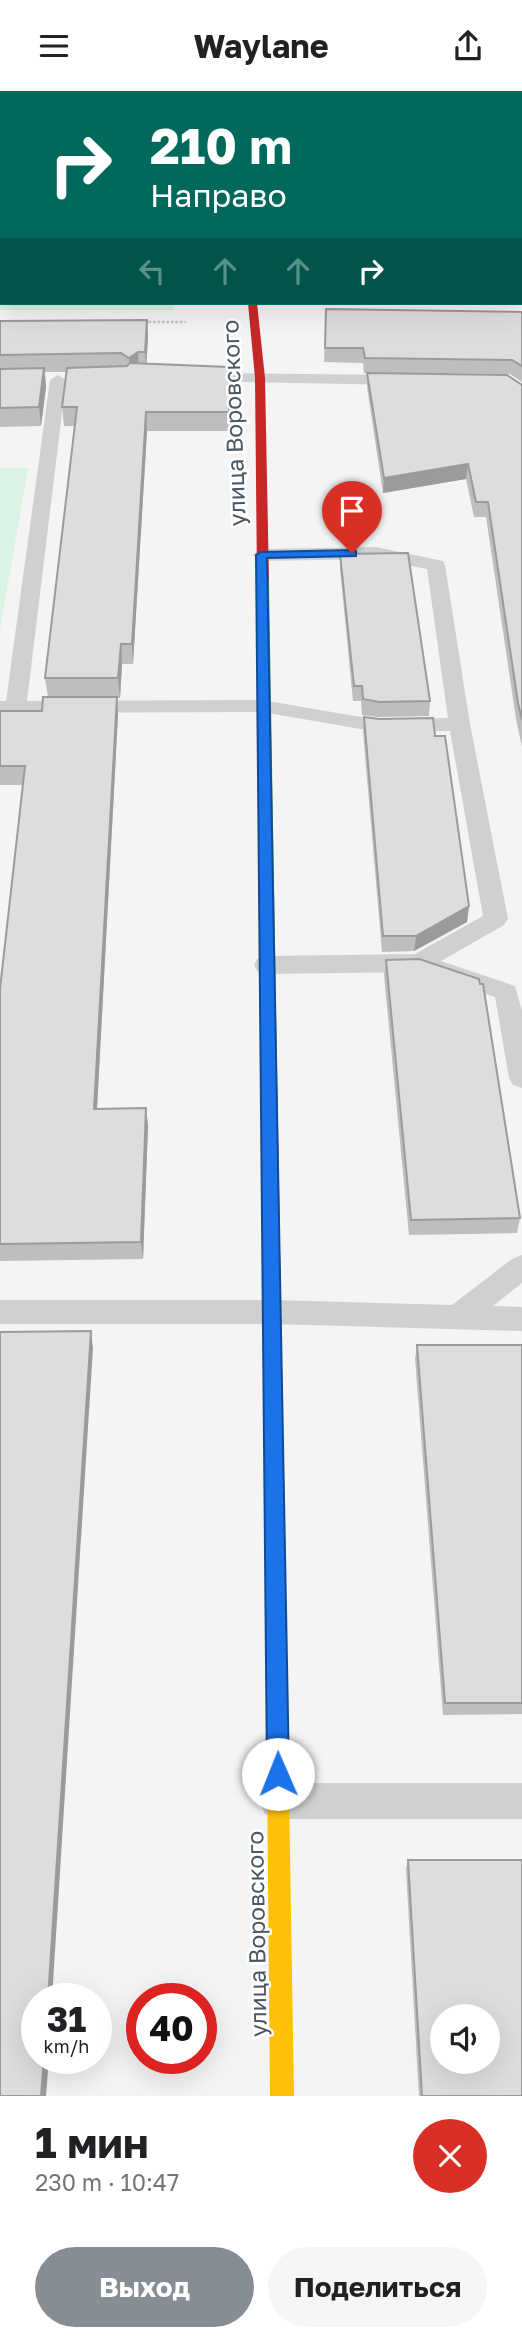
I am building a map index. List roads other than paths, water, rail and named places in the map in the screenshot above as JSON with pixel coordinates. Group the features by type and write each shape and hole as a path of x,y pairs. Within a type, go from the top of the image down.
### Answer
{"street":[{"name":"улица Воровского","path":"253,305 260,378 262,706 282,2096"}],"lane":[{"path":"181,378 418,380"},
{"path":"58,380 8,707 262,706 378,726 459,724"},
{"path":"261,555 376,553 436,565 459,724 496,919 419,963"},
{"path":"267,965 419,963 506,992 522,1078"},
{"path":"459,1316 522,1267"},
{"path":"0,1312 272,1312 522,1319"},
{"path":"278,1801 522,1801"}]}
